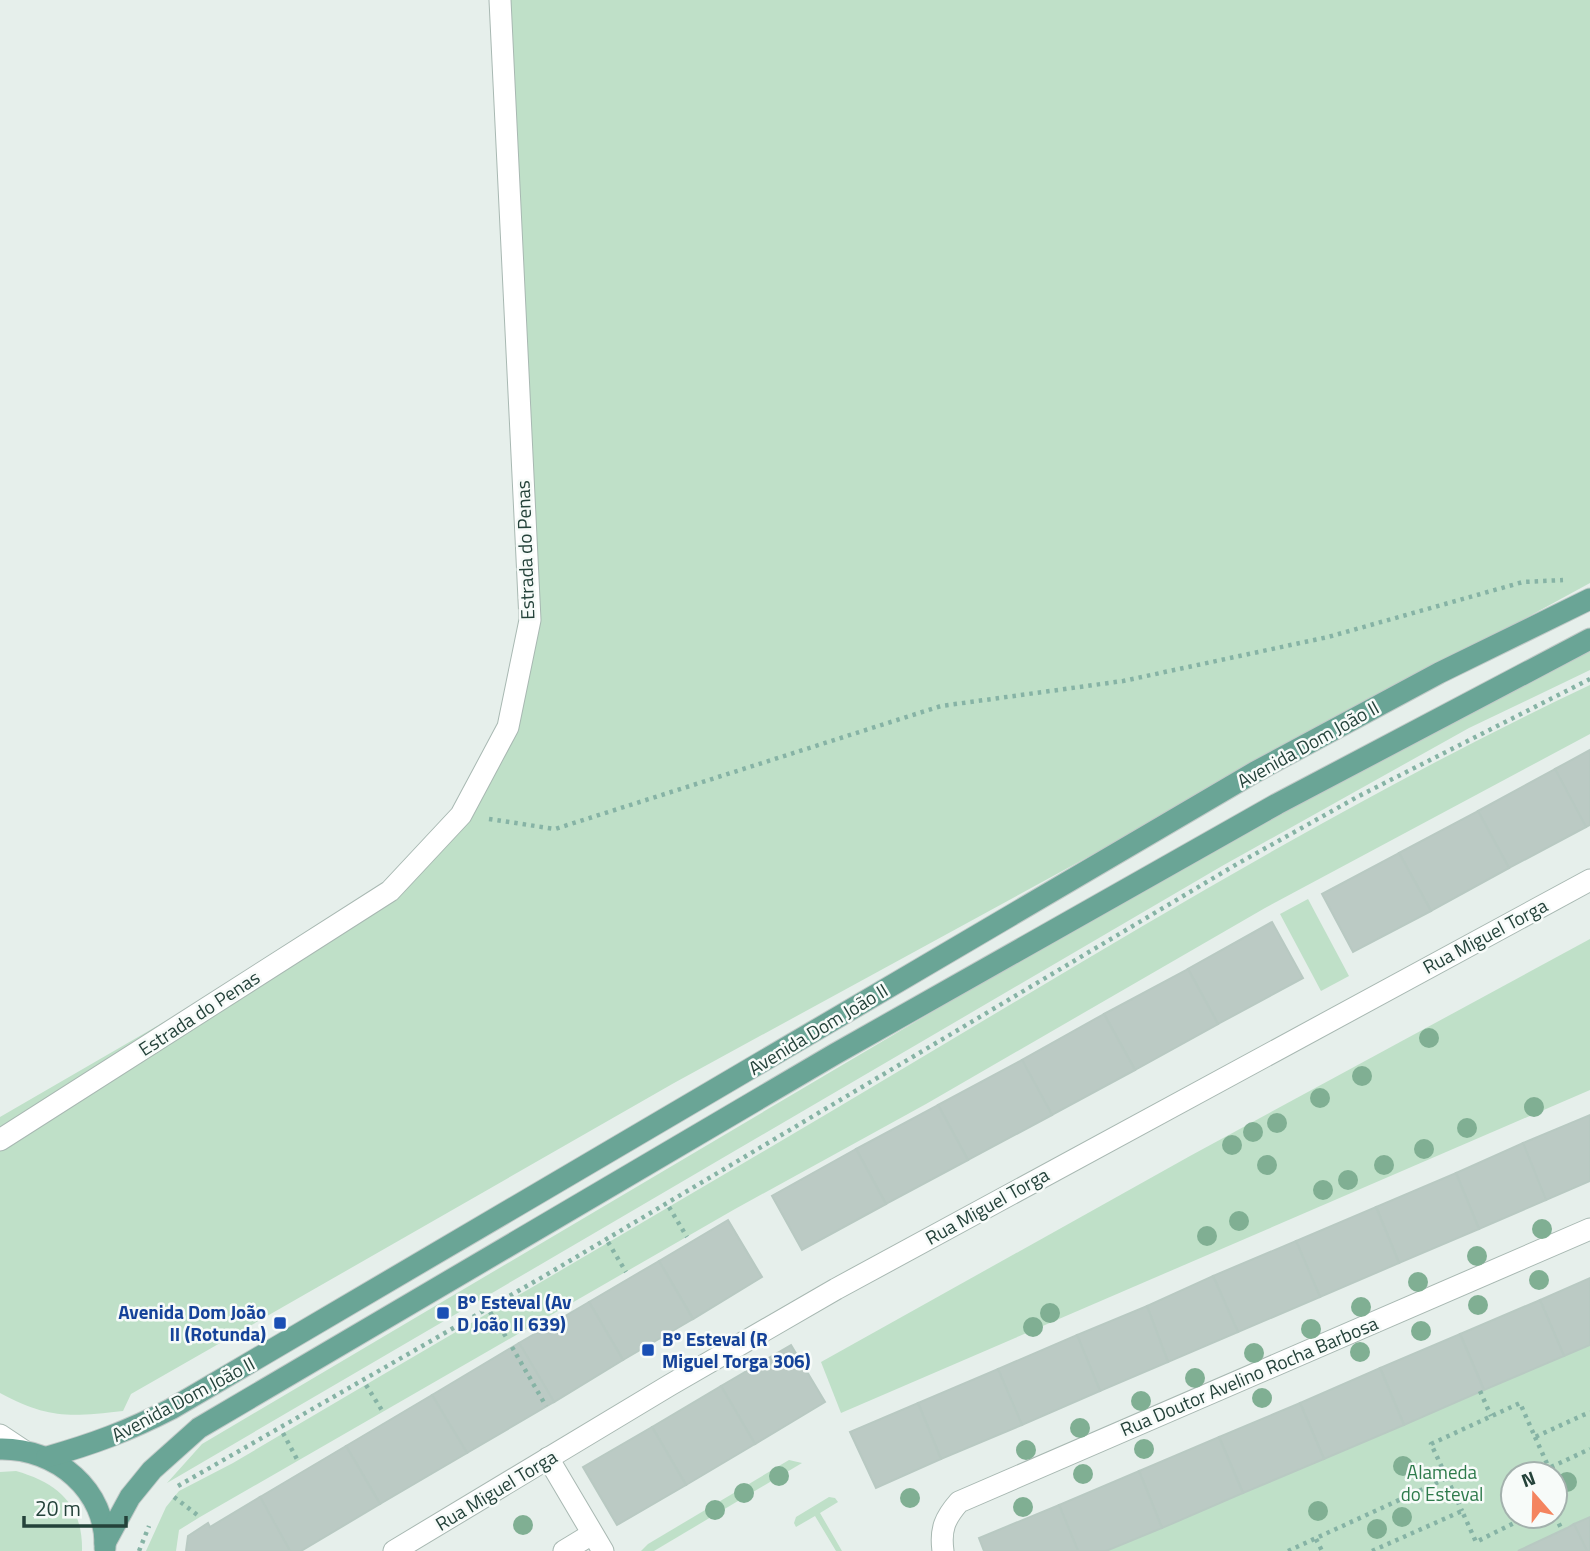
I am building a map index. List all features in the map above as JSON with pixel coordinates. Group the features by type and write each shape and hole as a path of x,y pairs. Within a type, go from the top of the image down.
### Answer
{"main road":[{"name":"Avenida Dom João II","path":"47,1457 96,1444 171,1409 1255,772 1439,673 1590,599"},
{"name":"Avenida Dom João II","path":"105,1547 130,1497 145,1479 199,1428 835,1054 1277,804 1590,639"},
{"path":"0,1449 47,1457 70,1471 88,1492 101,1516 105,1547"}],"street":[{"name":"Estrada do Penas","path":"0,1140 390,891 461,815 508,727 530,620 500,0"},
{"name":"Rua Miguel Torga","path":"394,1551 836,1289 1590,880"},
{"name":"Rua Doutor Avelino Rocha Barbosa","path":"943,1551 941,1536 945,1519 959,1502 1590,1229"},
{"path":"0,1435 24,1451"},
{"path":"548,1458 598,1543 564,1551"}],"path":[{"path":"461,815 555,829 941,706 1123,681 1328,638 1523,582 1563,580"},
{"path":"174,1489 547,1275 1237,864 1359,796 1590,680"},
{"path":"669,1207 687,1237"},
{"path":"608,1242 626,1272"},
{"path":"490,1312 508,1340"},
{"path":"512,1348 546,1406"},
{"path":"366,1385 383,1412"},
{"path":"1480,1391 1491,1416"},
{"path":"1500,1530 1476,1542 1431,1444 1520,1403 1545,1460"},
{"path":"1535,1437 1590,1412"},
{"path":"283,1433 298,1461"},
{"path":"1569,1461 1590,1449"},
{"path":"1288,1551 1447,1478"},
{"path":"174,1497 200,1517"},
{"path":"1371,1551 1462,1511"},
{"path":"139,1551 153,1516"},
{"path":"1316,1539 1322,1551"}],"green space":[{"path":"500,0 1590,0 1590,583 674,1083 131,1394 123,1411 73,1415 32,1408 0,1393 0,1117 390,891 461,815 508,727 530,620"},
{"path":"1590,651 1590,670 1469,728 1222,866 167,1483 202,1444 1199,854 1456,715"},
{"path":"1590,685 1590,734 1265,908 200,1517 179,1530 176,1551 146,1551 166,1507 179,1491 233,1463 1242,868 1414,773"},
{"path":"1308,899 1349,976 1321,991 1280,914"},
{"path":"1590,939 1590,1090 841,1413 821,1362 1190,1156"},
{"name":"Alameda do Esteval","path":"1590,1345 1590,1517 1569,1527 1569,1460 1499,1460 1499,1530 1562,1530 1518,1551 1106,1551"},
{"path":"789,1460 802,1463 654,1551 641,1551 648,1544"},
{"path":"16,1471 44,1482 65,1498 78,1521 82,1551 0,1551 0,1472"},
{"path":"829,1497 838,1502 820,1513 842,1551 836,1551 815,1516 796,1527 794,1523 796,1517"}],"building":[{"path":"1590,750 1590,825 1586,827 1555,769"},
{"path":"1555,769 1586,827 1509,868 1478,811"},
{"path":"1478,811 1509,868 1431,911 1399,853"},
{"path":"1399,853 1431,911 1353,952 1322,894"},
{"path":"1272,922 1303,978 1218,1024 1188,969"},
{"path":"1188,969 1218,1024 1135,1070 1104,1014"},
{"path":"1104,1014 1135,1070 1052,1115 1022,1060"},
{"path":"1022,1060 1052,1115 968,1160 938,1105"},
{"path":"938,1105 968,1160 886,1204 856,1149"},
{"path":"1590,1115 1590,1181 1546,1200 1523,1143"},
{"path":"1523,1143 1546,1200 1479,1229 1456,1173"},
{"path":"856,1149 886,1204 802,1250 772,1196"},
{"path":"1456,1173 1479,1229 1399,1263 1376,1207"},
{"path":"1376,1207 1399,1263 1320,1297 1296,1241"},
{"path":"728,1220 762,1277 693,1319 659,1261"},
{"path":"1296,1241 1320,1297 1238,1332 1213,1276"},
{"path":"659,1261 693,1319 623,1360 589,1302"},
{"path":"1213,1276 1238,1332 1168,1362 1147,1306"},
{"path":"1590,1278 1590,1345 1564,1356 1540,1300"},
{"path":"1540,1300 1564,1356 1484,1390 1460,1334"},
{"path":"589,1302 623,1360 554,1402 519,1343"},
{"path":"1147,1306 1168,1362 1100,1391 1077,1335"},
{"path":"1460,1334 1484,1390 1404,1425 1380,1368"},
{"path":"1077,1335 1100,1391 1022,1425 998,1369"},
{"path":"519,1343 554,1402 467,1453 432,1395"},
{"path":"791,1345 825,1402 755,1444 721,1386"},
{"path":"1380,1368 1404,1425 1324,1459 1300,1403"},
{"path":"998,1369 1022,1425 941,1459 918,1403"},
{"path":"721,1386 755,1444 686,1485 652,1427"},
{"path":"432,1395 467,1453 380,1504 346,1446"},
{"path":"918,1403 941,1459 876,1488 850,1432"},
{"path":"1300,1403 1324,1459 1243,1493 1219,1437"},
{"path":"652,1427 686,1485 617,1525 583,1467"},
{"path":"1219,1437 1243,1493 1162,1528 1139,1471"},
{"path":"346,1446 380,1504 301,1551 290,1551 260,1497"},
{"path":"1139,1471 1162,1528 1106,1551 1078,1551 1059,1505"},
{"path":"260,1497 290,1551 186,1551 188,1536 208,1523 210,1527"},
{"path":"1059,1505 1078,1551 984,1551 979,1538"},
{"path":"1590,1517 1590,1551 1587,1551 1574,1524"},
{"path":"1574,1524 1587,1551 1518,1551 1563,1530 1569,1530"}],"place":[{"name":"Bº Esteval (Av D João II 639)","path":"443,1313"},
{"name":"Avenida Dom João II (Rotunda)","path":"280,1323"},
{"name":"Bº Esteval (R Miguel Torga 306)","path":"648,1350"}]}
